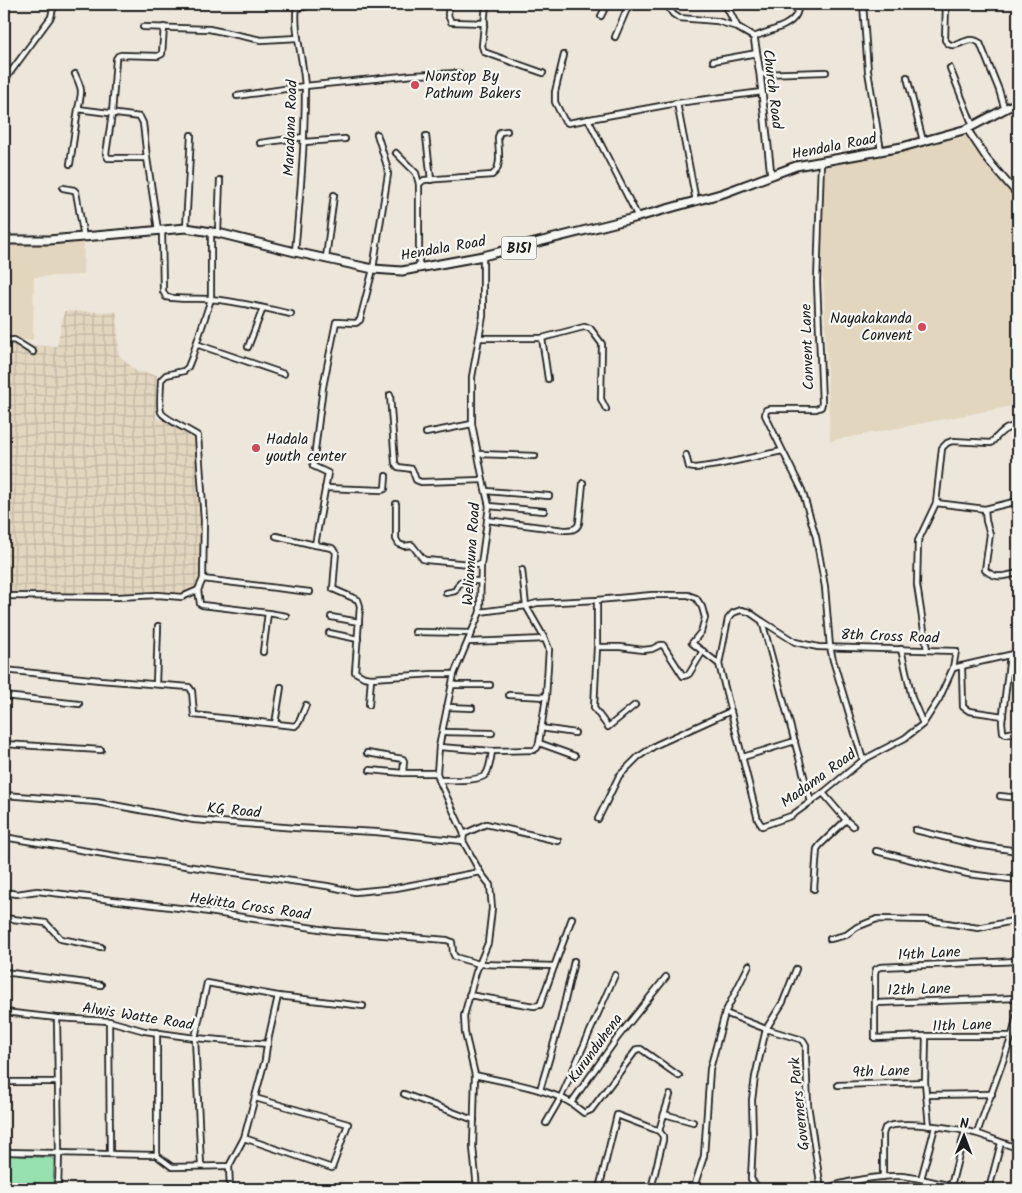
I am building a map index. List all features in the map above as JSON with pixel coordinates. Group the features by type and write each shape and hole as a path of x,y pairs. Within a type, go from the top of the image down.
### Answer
{"main road":[{"name":"Hendala Road","path":"4,240 84,238 186,228 214,232 373,269 402,271 483,256 638,217 724,192 796,166 881,152 923,141 970,127 1016,104"}],"street":[{"path":"4,81 51,17 54,4"},
{"path":"297,6 318,4"},
{"path":"449,4 448,15 451,22 485,23"},
{"path":"486,4 482,46 484,52 543,73"},
{"path":"601,16 607,4"},
{"path":"615,37 629,4"},
{"path":"666,4 673,14 679,18 717,21 737,27 754,37"},
{"path":"726,4 737,27"},
{"name":"Church Road","path":"771,175 754,37 788,24 797,15 799,4"},
{"path":"863,4 868,71 881,152"},
{"path":"946,4 945,40 948,44 955,46 970,39 980,43 1005,110"},
{"name":"Maradana Road","path":"296,252 304,140 305,86 298,38 297,6"},
{"path":"143,27 209,30 261,40 298,38"},
{"path":"147,158 108,158 106,156 112,114 116,59 121,55 158,56 162,54 164,27"},
{"path":"713,61 757,53"},
{"path":"564,55 556,92 556,105 564,120 568,123 677,103 762,92"},
{"path":"950,68 970,127 987,160 1018,195"},
{"path":"760,74 826,72"},
{"path":"237,96 413,74 459,73"},
{"path":"70,164 82,93 75,74"},
{"path":"907,78 923,141"},
{"path":"677,103 696,201"},
{"path":"1016,104 1018,114"},
{"path":"78,109 140,117 143,123 147,158 160,230 163,291 166,297 173,299 211,299 291,314"},
{"path":"588,119 638,217"},
{"path":"419,184 424,180 492,175 499,167 498,136 500,132 507,131"},
{"path":"314,545 328,473 313,466 313,463 323,387 335,326 336,322 359,322 373,269 388,174 377,134"},
{"path":"186,228 191,135"},
{"path":"426,136 431,180"},
{"path":"260,143 345,139"},
{"path":"396,153 416,173 419,184 419,268"},
{"name":"Convent Lane","path":"821,162 817,282 822,403 821,407 816,410 770,409 766,410 765,415 802,490 816,537 825,588 830,647 863,760"},
{"path":"220,180 214,232 211,299 188,367 184,371 166,375 161,380 160,411 164,416 198,436 204,520 204,579 198,590 200,604 202,606 286,616"},
{"path":"63,188 76,192 84,238"},
{"path":"326,258 334,195"},
{"name":"Weliamuna Road","path":"464,834 437,774 439,747 454,674 480,612 481,565 489,506 472,424 472,378 483,316 483,256"},
{"path":"248,346 263,308"},
{"path":"479,338 542,338 584,327 590,328 602,344 602,400 606,409"},
{"path":"542,338 548,379"},
{"path":"4,341 14,340 33,352"},
{"path":"196,344 284,374"},
{"path":"390,395 395,463 398,467 412,469 416,480 421,482 483,480"},
{"path":"426,433 472,424"},
{"path":"927,650 917,585 918,541 936,503 942,448 952,441 991,442 1002,430 1018,425"},
{"path":"686,455 688,467 695,468 782,452"},
{"path":"478,454 535,456"},
{"path":"325,488 382,490 385,489 386,476"},
{"path":"487,520 564,530 576,529 579,523 584,483"},
{"path":"486,491 549,496"},
{"path":"936,503 985,509 1018,500"},
{"path":"396,504 396,539 399,544 404,546 412,544 423,559 426,560 481,565"},
{"path":"489,506 544,511"},
{"path":"985,509 990,534 985,570 991,575 998,577 1018,573"},
{"path":"276,536 332,548 336,552 333,589 358,600 360,606 355,672 364,677 371,678 454,674"},
{"path":"439,747 492,751 534,750 537,748 546,696 549,649 526,606 522,570"},
{"path":"204,579 310,592"},
{"path":"446,593 455,592 462,581 481,580"},
{"path":"4,596 118,597 158,595 182,597 198,590"},
{"path":"480,612 537,603 652,595 688,595 696,598 702,607 705,618 701,632 692,643 719,664"},
{"path":"597,600 594,708 608,727 635,705"},
{"name":"8th Cross Road","path":"719,664 728,619 733,613 741,610 749,612 795,642 830,647 956,652 953,668"},
{"path":"263,652 268,613"},
{"path":"331,617 359,622"},
{"path":"762,621 811,802"},
{"path":"156,684 158,626"},
{"path":"415,632 472,633"},
{"path":"329,633 358,639"},
{"path":"468,642 545,639"},
{"path":"597,647 643,650 652,649 660,644 663,645 683,676 689,674 703,651"},
{"path":"901,649 912,698 923,724"},
{"path":"953,668 1018,653"},
{"path":"1010,655 1002,716 1003,732 1006,734 1018,731"},
{"name":"Madama Road","path":"719,664 758,820 762,826 791,816 863,760 905,738 923,724 939,699 953,668"},
{"path":"962,666 962,707 969,711 1002,716"},
{"path":"4,670 189,687 192,692 194,715 295,726 299,722 306,705"},
{"path":"369,705 371,678"},
{"path":"452,685 490,685"},
{"path":"275,724 281,687"},
{"path":"509,695 546,696"},
{"path":"4,696 79,704"},
{"path":"448,707 472,708"},
{"path":"598,819 619,776 638,757 656,744 731,710"},
{"path":"541,728 575,733"},
{"path":"442,732 492,733"},
{"path":"742,756 795,741"},
{"path":"539,743 575,756"},
{"path":"4,744 101,750"},
{"path":"439,780 476,779 483,777 487,774 492,751"},
{"path":"367,753 403,759 403,773"},
{"path":"370,770 437,774"},
{"path":"823,793 853,826"},
{"name":"KG Road","path":"4,795 98,802 194,820 376,832 463,841"},
{"path":"1000,796 1018,798"},
{"path":"814,888 820,845 846,820"},
{"path":"405,1186 477,1188 473,1147 475,1075 465,1033 464,1016 488,943 492,908 490,885 480,872 463,841 464,834 486,824 558,841"},
{"path":"916,830 977,845 1018,850"},
{"path":"4,836 122,857 327,886 355,892 396,888 480,872"},
{"path":"876,852 968,874 1018,880"},
{"name":"Hekitta Cross Road","path":"4,892 17,894 37,891 196,910 333,931 447,940 452,942 455,957 480,964"},
{"path":"4,918 46,923 62,939 101,947"},
{"path":"470,995 540,1006 572,918"},
{"path":"830,939 846,935 857,927 877,919 928,920 978,928 1018,920"},
{"path":"540,1090 560,1022 574,961"},
{"name":"14th Lane","path":"876,1004 875,973 876,969 880,967 1018,961"},
{"path":"480,964 554,966"},
{"path":"695,1189 704,1156 710,1068 725,1013 749,965"},
{"path":"759,1189 751,1179 752,1100 766,1029 783,1002 796,969"},
{"path":"4,972 102,985"},
{"path":"546,1123 561,1097 615,975"},
{"name":"Kurunduhena","path":"475,1075 540,1090 561,1097 571,1103 618,1037 666,976"},
{"path":"201,1166 195,1038 207,983 278,996 363,1006"},
{"path":"230,1189 229,1166 244,1138 265,1060 278,996"},
{"name":"12th Lane","path":"926,1036 876,1038 876,1004 1018,998"},
{"path":"1012,1036 1018,1011"},
{"name":"Alwis Watte Road","path":"4,1012 109,1021 144,1031 195,1038 268,1044"},
{"name":"Governers Park","path":"725,1013 766,1029 803,1040 806,1045 808,1104 822,1189"},
{"path":"57,1018 58,1189"},
{"path":"109,1021 110,1154"},
{"path":"157,1032 157,1156"},
{"name":"11th Lane","path":"928,1126 925,1082 926,1036 1012,1036 977,1133"},
{"path":"571,1103 584,1113 591,1110 637,1050 641,1049 679,1076"},
{"path":"4,1082 57,1082"},
{"name":"9th Lane","path":"838,1085 925,1082"},
{"path":"404,1094 474,1120"},
{"path":"926,1095 992,1094"},
{"path":"659,1132 670,1095"},
{"path":"244,1138 332,1168 348,1124 255,1098"},
{"path":"664,1114 693,1122"},
{"path":"599,1189 616,1116 659,1132 663,1136 664,1140 651,1189"},
{"path":"883,1177 883,1134 888,1125 928,1126 977,1133 1018,1148"},
{"path":"922,1179 935,1127"},
{"path":"951,1186 965,1131"},
{"path":"989,1189 1001,1143"},
{"path":"4,1152 156,1155 172,1167 229,1166"},
{"path":"822,1189 851,1181 902,1176 963,1189"}],"shaded area":[{"name":"Nayakakanda Convent","path":"970,134 992,172 1018,197 1018,405 830,441 822,250 824,166 897,152"},
{"path":"84,242 83,275 34,277 33,340 4,339 4,245"},
{"path":"64,311 117,312 119,355 136,371 157,375 156,418 191,434 195,438 201,520 200,578 192,592 182,594 158,592 118,594 4,592 4,345 57,346"}],"green space":[{"path":"4,1155 54,1158 53,1189 4,1189"}],"waterway":[{"path":"879,1189 896,1189"}],"place":[{"name":"Nonstop By Pathum Bakers","path":"415,85"},
{"name":"Nayakakanda Convent","path":"922,327"},
{"name":"Hadala youth center","path":"256,448"}]}
